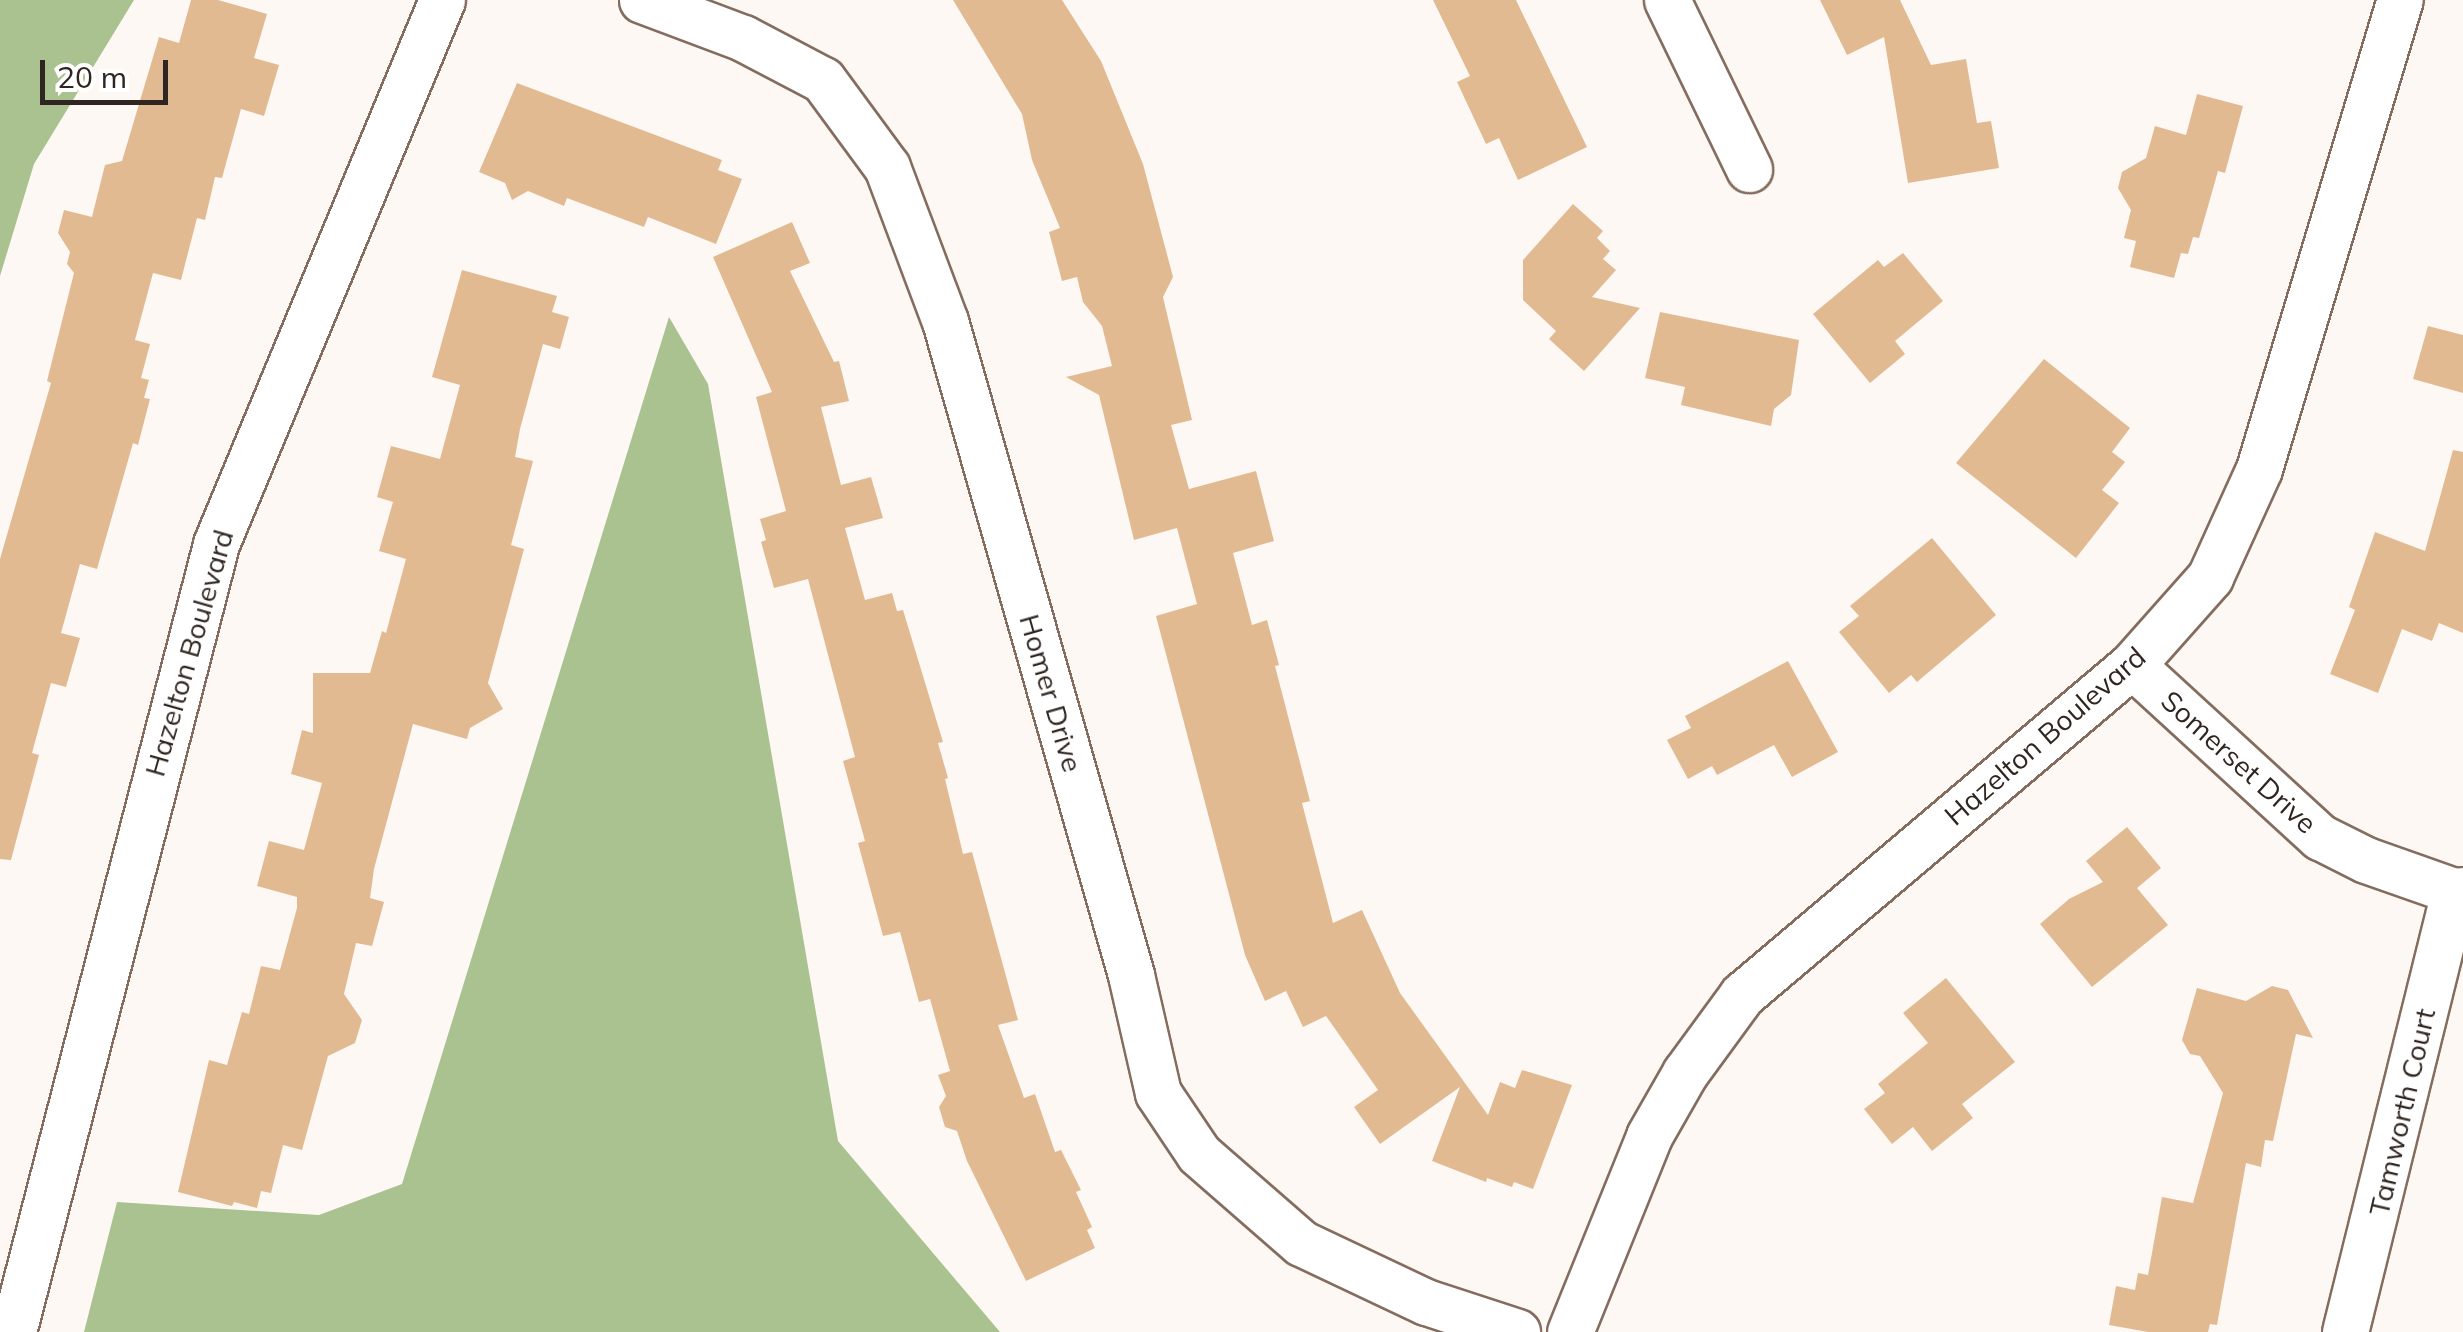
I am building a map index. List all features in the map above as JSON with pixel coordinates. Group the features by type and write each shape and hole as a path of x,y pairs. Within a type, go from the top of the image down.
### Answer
{"street":[{"name":"Hazelton Boulevard","path":"13,1332 12,1285 216,544 442,0"},
{"name":"Homer Drive","path":"642,0 744,38 823,80 887,167 945,321 1131,975 1158,1093 1178,1124 1199,1154 1301,1242 1426,1302 1517,1332"},
{"path":"1667,0 1748,170"},
{"name":"Hazelton Boulevard","path":"1570,1332 1649,1136 1685,1074 1742,995 2132,665 2210,578 2259,469 2400,0"},
{"name":"Somerset Drive","path":"2132,665 2320,836 2366,860 2458,890"},
{"name":"Tamworth Court","path":"2345,1332 2458,890"}],"green space":[{"path":"0,0 134,0 34,164 0,276"},
{"path":"669,317 708,384 838,1141 1000,1332 84,1332 117,1202 319,1215 402,1184"}],"building":[{"path":"191,0 218,0 267,14 254,58 279,65 264,116 241,109 222,178 215,177 205,220 197,218 181,280 153,273 135,340 150,344 141,378 149,380 144,398 150,399 138,445 133,443 97,569 80,564 61,633 80,638 66,687 51,683 32,753 39,755 11,860 0,859 0,559 51,383 47,381 74,273 67,264 70,252 58,233 64,210 92,217 105,165 122,161 159,37 179,43"},
{"path":"953,0 1062,0 1101,61 1143,164 1173,277 1163,297 1192,420 1171,425 1189,489 1256,471 1274,541 1233,553 1252,625 1267,620 1310,801 1302,803 1333,923 1362,910 1400,993 1488,1115 1500,1082 1515,1088 1522,1070 1572,1085 1533,1189 1514,1182 1512,1187 1487,1178 1486,1182 1432,1161 1460,1087 1380,1144 1354,1107 1378,1090 1326,1016 1303,1027 1286,991 1265,1001 1245,955 1156,616 1197,604 1177,528 1134,540 1099,395 1066,377 1112,366 1102,326 1083,302 1077,277 1062,281 1049,232 1060,228 1032,160 1022,114"},
{"path":"1433,0 1516,0 1587,147 1518,180 1499,138 1486,144 1457,82 1470,76"},
{"path":"1820,0 1900,0 1931,65 1966,59 1977,123 1991,121 1999,168 1908,183 1884,37 1847,55"},
{"path":"517,83 722,160 718,170 742,179 716,244 648,217 644,227 567,198 564,206 528,191 512,200 505,183 479,172"},
{"path":"2197,94 2243,106 2225,173 2218,171 2199,238 2193,237 2188,254 2181,253 2174,278 2130,267 2136,241 2124,238 2131,210 2118,188 2122,172 2146,158 2155,126 2186,135"},
{"path":"1573,204 1603,231 1597,238 1610,251 1603,259 1616,270 1592,297 1640,308 1584,371 1549,339 1556,331 1523,300 1523,260"},
{"path":"792,222 810,263 790,271 834,362 839,361 849,401 821,407 841,485 871,477 883,518 845,528 865,600 892,593 897,611 903,610 943,742 938,743 963,854 972,852 1018,1020 998,1025 1024,1098 1035,1094 1055,1152 1061,1150 1081,1190 1076,1192 1092,1227 1087,1230 1095,1248 1026,1281 967,1161 957,1131 945,1127 939,1107 946,1096 938,1075 950,1071 930,999 919,1002 900,932 883,936 858,843 865,841 843,761 855,757 808,579 774,588 761,542 766,540 760,519 786,511 756,397 772,392 713,257"},
{"path":"1903,253 1943,301 1895,341 1905,354 1870,383 1813,314 1878,260 1884,267"},
{"path":"462,270 557,296 552,312 569,317 560,349 543,344 515,457 533,461 511,545 524,549 488,683 503,709 470,728 467,739 413,724 374,869 370,898 384,902 372,946 356,943 344,994 362,1020 355,1043 328,1056 302,1150 283,1145 271,1193 261,1191 257,1208 234,1202 232,1206 178,1192 209,1060 227,1065 242,1012 249,1014 261,966 280,970 297,908 297,897 257,886 269,841 304,850 322,783 291,774 302,730 313,733 313,673 370,673 382,631 386,633 406,559 379,551 393,502 377,497 391,446 440,459 460,385 432,377"},
{"path":"1660,312 1799,340 1791,395 1774,409 1771,426 1681,405 1685,387 1645,378"},
{"path":"2428,326 2463,335 2463,393 2413,379"},
{"path":"2044,359 2130,428 2112,452 2125,462 2102,490 2119,503 2076,558 1956,463"},
{"path":"2453,450 2463,452 2463,633 2439,623 2432,641 2402,629 2378,693 2330,674 2355,610 2349,607 2375,532 2425,551"},
{"path":"1932,538 1996,615 1917,682 1911,675 1889,693 1839,632 1859,616 1850,606"},
{"path":"1788,661 1838,752 1792,777 1774,745 1717,775 1712,766 1688,779 1667,740 1691,728 1685,716"},
{"path":"2127,827 2161,868 2137,888 2168,925 2092,987 2040,924 2069,899 2103,882 2086,861"},
{"path":"1946,978 2015,1062 1962,1104 1973,1118 1932,1151 1913,1127 1892,1144 1864,1109 1885,1093 1878,1084 1928,1043 1903,1013"},
{"path":"2272,986 2288,990 2313,1038 2296,1034 2273,1141 2265,1140 2261,1167 2246,1163 2217,1325 2210,1324 2208,1332 2148,1332 2109,1325 2116,1286 2135,1290 2138,1273 2148,1275 2162,1197 2193,1203 2223,1093 2200,1056 2190,1054 2182,1040 2197,988 2246,1001"}]}
